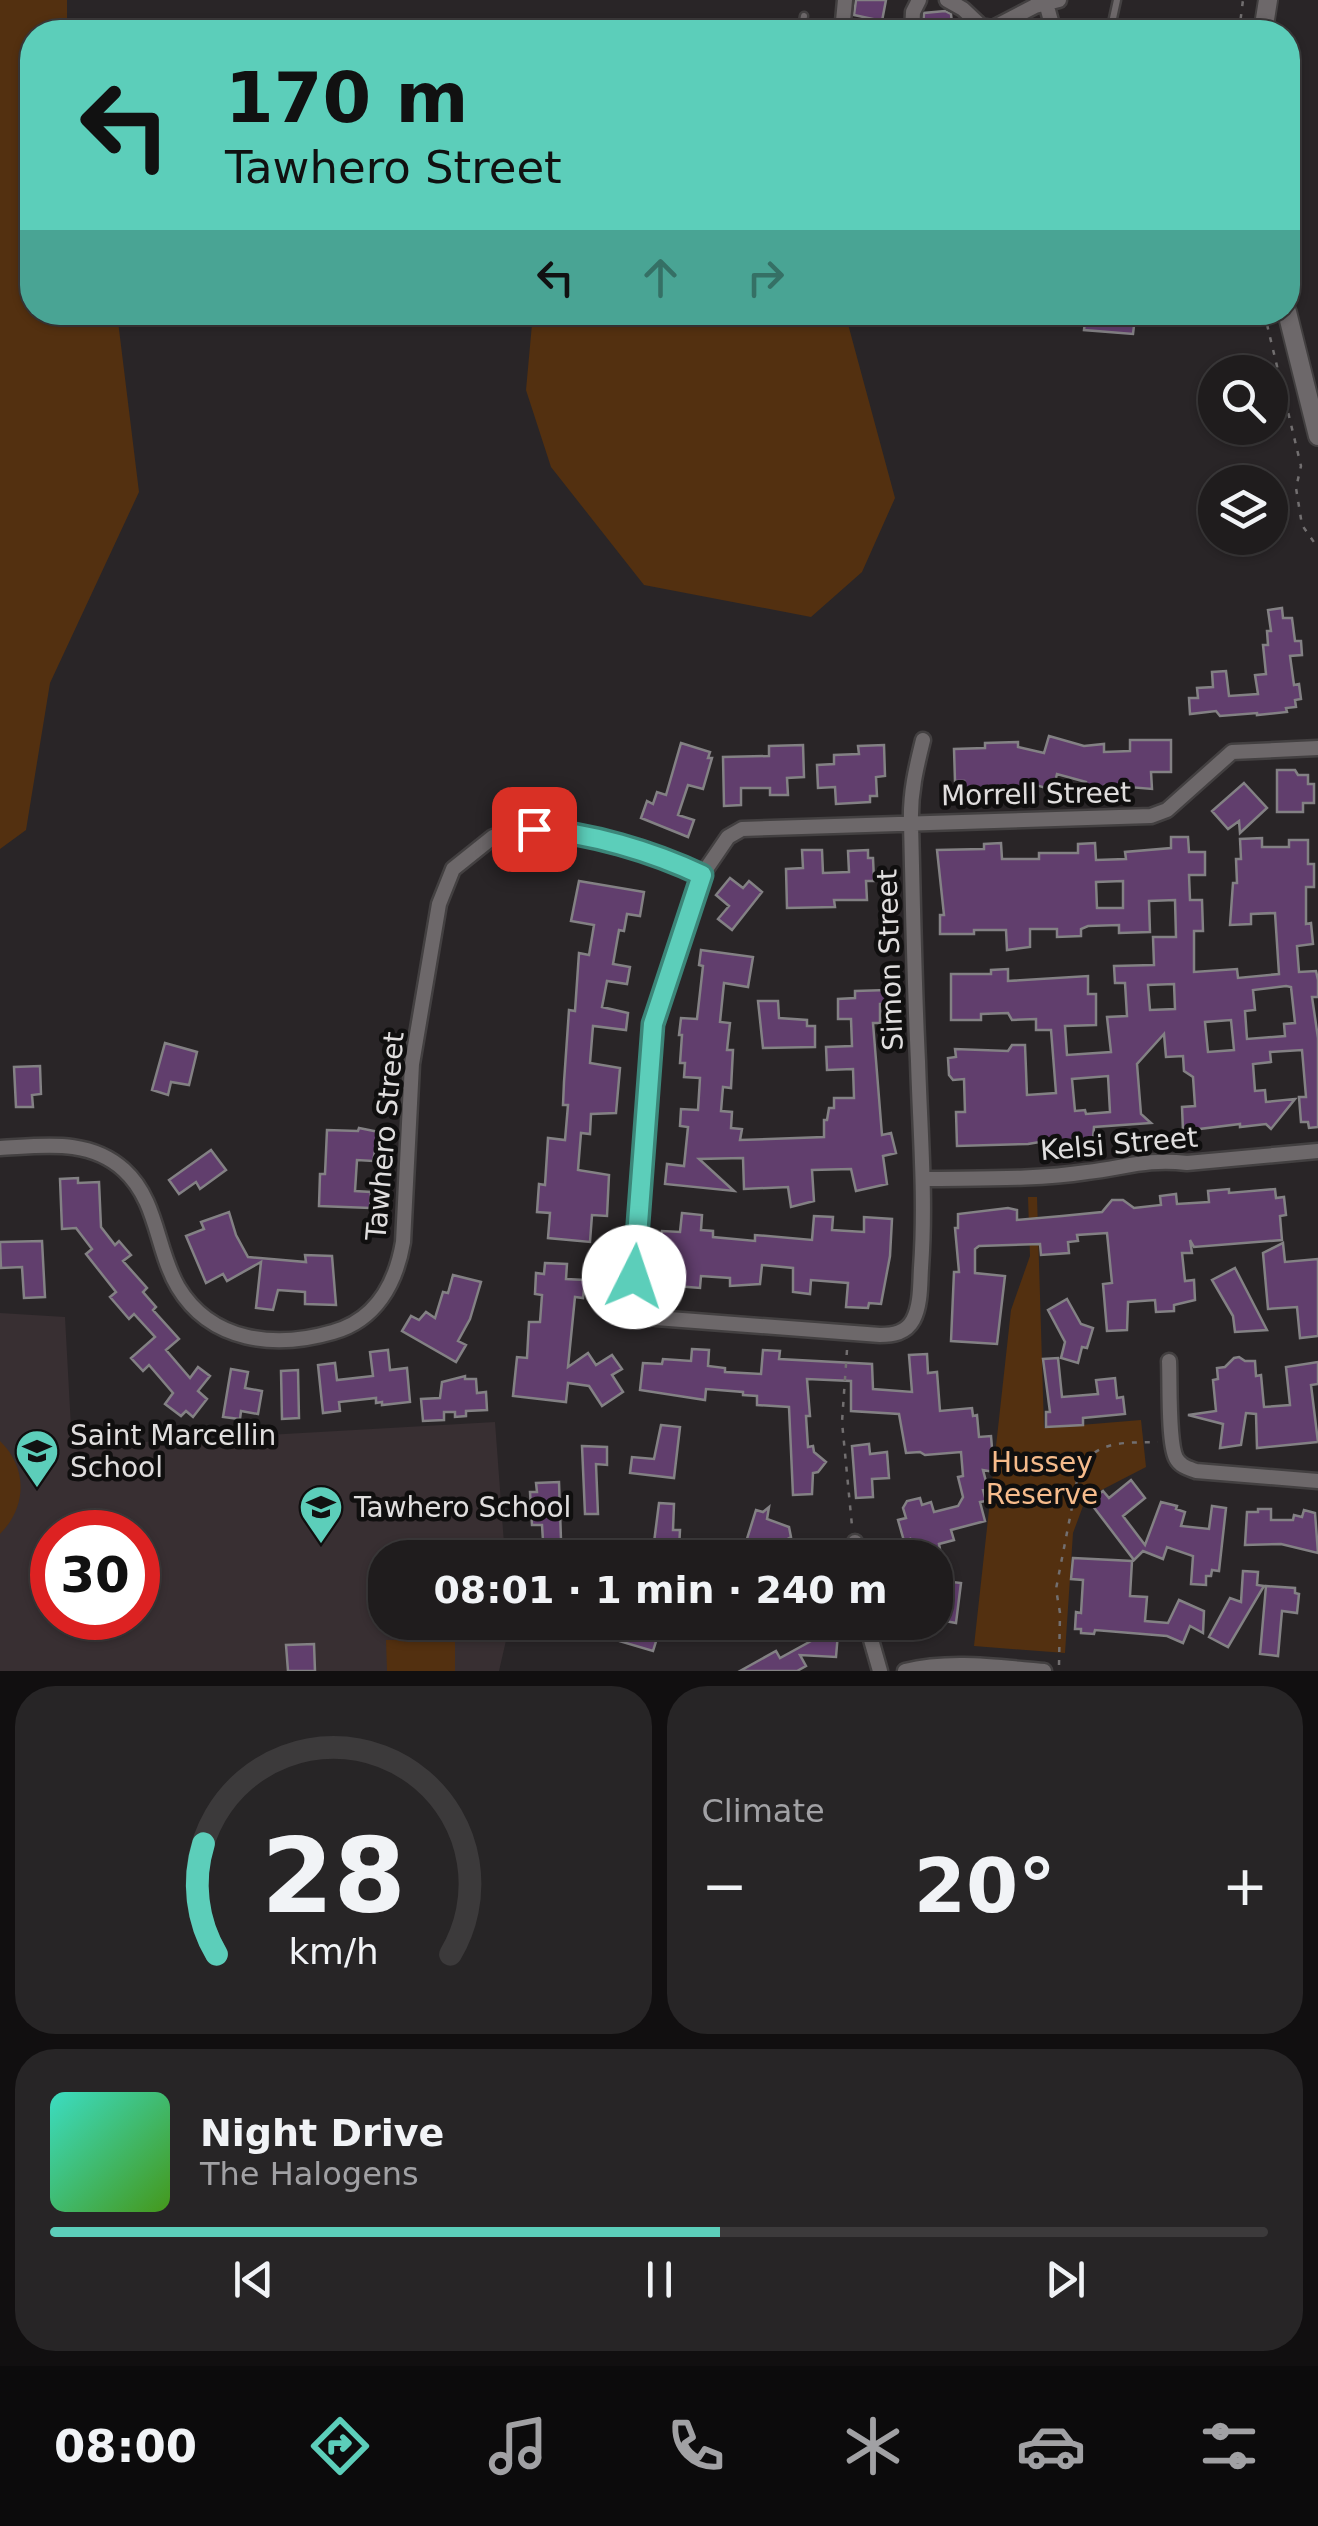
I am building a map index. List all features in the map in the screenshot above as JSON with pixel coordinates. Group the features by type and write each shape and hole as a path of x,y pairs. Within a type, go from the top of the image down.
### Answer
{"street":[{"path":"947,0 966,4"},
{"path":"1011,20 1052,2"},
{"path":"1290,325 1318,436"},
{"name":"Simon Street","path":"702,875 653,1024 635,1290 646,1311 665,1320 895,1334 912,1322 919,1294 924,1180 910,791 923,740"},
{"name":"Morrell Street","path":"702,875 728,837 742,829 1157,815 1232,752 1318,748"},
{"name":"Tawhero Street","path":"0,1148 57,1144 85,1149 110,1159 125,1171 148,1205 177,1286 204,1320 218,1328 262,1340 318,1336 344,1329 370,1313 390,1288 399,1266 412,1064 439,904 454,869 493,838 513,830 534,829 559,831 661,858 702,875"},
{"name":"Kelsi Street","path":"924,1180 1056,1175 1165,1160 1186,1163 1318,1151"},
{"path":"1169,1361 1172,1441 1175,1457 1183,1466 1196,1471 1318,1480"},
{"path":"871,1640 880,1671"},
{"path":"904,1671 938,1665 1044,1671"}],"lane":[{"path":"803,20 804,16"}],"path":[{"path":"1267,325 1302,466 1296,488 1302,525 1318,548"},
{"path":"848,1333 842,1422 853,1540"},
{"path":"1058,1671 1060,1613 1056,1588 1085,1460 1104,1446 1172,1441"}],"shaded area":[{"name":"Tawhero School","path":"0,1313 65,1317 72,1446 495,1422 504,1540 368,1540 368,1640 506,1640 499,1671 0,1671"}],"green space":[{"path":"0,0 67,0 67,20 20,20 20,325 118,325 139,492 50,683 26,830 0,849"},
{"path":"532,325 848,325 895,498 862,572 811,617 644,585 551,467 526,390"},
{"name":"Hussey Reserve","path":"1028,1197 1037,1197 1044,1428 1141,1420 1146,1467 1086,1498 1073,1533 1065,1653 974,1646 1011,1310 1030,1256"},
{"path":"0,1441 16,1463 21,1488 15,1512 0,1534"},
{"path":"386,1640 455,1640 455,1671 387,1671"}],"building":[{"path":"856,0 886,0 882,20 854,15"},
{"path":"945,11 951,14 952,20 924,20 924,13"},
{"path":"1085,325 1134,325 1133,334 1084,330"},
{"path":"1282,608 1283,618 1292,618 1295,641 1301,641 1302,655 1290,656 1294,685 1299,684 1301,699 1295,700 1296,707 1286,708 1287,712 1257,715 1220,716 1216,711 1190,714 1189,698 1198,698 1197,688 1213,687 1212,672 1226,671 1229,696 1258,694 1255,675 1266,674 1263,645 1268,645 1267,631 1271,631 1268,610"},
{"path":"1049,736 1084,746 1104,744 1104,752 1130,751 1130,740 1171,740 1171,772 1151,772 1152,789 1105,785 1105,791 1086,792 1086,782 1057,774 1053,790 1022,781 1020,794 982,794 982,799 964,800 964,781 955,781 954,749 1018,742 1018,747 1044,753"},
{"path":"681,743 710,752 708,758 712,758 703,789 688,785 678,815 694,820 688,837 641,818 647,801 653,804 657,792 666,795"},
{"path":"803,745 804,777 787,778 788,795 770,795 770,788 741,788 741,805 724,806 723,757 769,756 769,746"},
{"path":"884,745 885,776 876,777 877,796 870,796 870,802 836,804 835,787 818,788 817,765 834,764 834,755 859,754 858,746"},
{"path":"1277,770 1308,775 1308,784 1314,784 1314,803 1303,803 1303,812 1277,812"},
{"path":"1244,783 1267,808 1240,833 1239,821 1228,829 1212,811"},
{"path":"1171,837 1188,837 1189,852 1205,852 1205,875 1189,875 1190,900 1202,900 1203,931 1194,931 1194,972 1237,969 1238,978 1279,974 1275,913 1251,914 1251,924 1230,925 1233,883 1237,883 1236,859 1241,859 1240,839 1262,838 1262,847 1289,847 1289,840 1308,840 1308,864 1314,864 1314,887 1306,887 1306,924 1311,923 1313,944 1297,946 1299,972 1316,971 1318,980 1318,997 1312,997 1318,1038 1318,1127 1309,1128 1308,1122 1301,1122 1299,1097 1306,1097 1302,1050 1270,1052 1271,1062 1253,1064 1255,1091 1265,1090 1266,1102 1295,1099 1271,1129 1266,1124 1240,1124 1183,1131 1182,1107 1195,1106 1193,1077 1184,1071 1183,1056 1166,1057 1164,1034 1137,1064 1141,1114 1151,1123 1094,1127 1093,1138 1062,1143 1057,1139 957,1146 956,1112 965,1112 964,1079 953,1080 949,1075 948,1058 956,1057 955,1049 1008,1051 1012,1045 1025,1045 1027,1095 1056,1093 1051,1030 1036,1030 1036,1019 1012,1020 1008,1013 981,1014 981,1020 951,1020 951,974 991,974 991,970 1008,969 1008,981 1088,976 1088,994 1096,994 1096,1025 1065,1026 1067,1055 1111,1052 1107,1017 1127,1016 1125,983 1115,983 1114,966 1154,965 1153,937 1176,937 1175,900 1149,901 1150,932 1119,933 1119,925 1088,926 1081,929 1081,936 1057,937 1057,929 1030,929 1030,947 1007,950 1006,930 940,934 940,915 944,915 937,850 984,849 984,844 1001,843 1002,859 1039,859 1039,853 1078,853 1078,844 1095,843 1096,860 1126,859 1125,852 1171,848","holes":["1123,881 1123,908 1097,908 1096,882","1174,984 1175,1009 1150,1010 1148,985","1291,987 1295,1023 1284,1024 1285,1036 1247,1039 1245,1011 1255,1010 1253,990","1231,1020 1234,1050 1208,1052 1205,1022","1108,1076 1110,1112 1075,1111 1072,1079"]},
{"path":"802,850 822,850 823,873 849,872 848,851 868,850 868,858 873,858 874,881 866,881 867,900 834,900 835,907 787,908 786,869 803,868"},
{"path":"730,878 743,888 749,881 762,892 732,930 718,919 729,906 716,895"},
{"path":"579,881 644,892 640,916 627,914 624,931 619,930 613,964 630,967 627,984 607,981 602,1007 628,1013 626,1030 593,1026 590,1063 620,1068 616,1113 591,1114 590,1134 581,1133 578,1170 609,1175 607,1216 592,1215 590,1242 548,1238 550,1213 537,1212 539,1184 545,1185 548,1138 565,1140 568,1105 563,1105 569,1010 575,1011 579,953 589,955 594,925 571,921"},
{"path":"701,950 753,957 748,987 724,983 720,1022 730,1023 727,1050 733,1050 731,1088 723,1087 721,1111 732,1112 731,1128 742,1129 740,1140 824,1137 824,1120 829,1108 834,1108 834,1098 854,1098 853,1069 827,1070 826,1047 852,1046 851,1019 838,1019 838,999 855,998 855,991 887,990 887,1004 880,1004 880,1023 873,1023 882,1135 891,1133 896,1153 883,1156 887,1184 856,1191 851,1169 812,1170 814,1201 791,1207 788,1187 744,1189 743,1158 699,1159 734,1191 665,1184 667,1164 684,1166 688,1127 680,1126 681,1109 698,1110 700,1078 684,1077 679,1035 681,1018 697,1019"},
{"path":"758,1001 778,1001 779,1018 807,1020 807,1026 815,1026 815,1047 763,1048"},
{"path":"165,1043 197,1052 189,1085 171,1082 168,1095 152,1090"},
{"path":"40,1066 41,1094 32,1095 33,1107 16,1107 14,1067"},
{"path":"359,1128 379,1132 373,1161 357,1160 355,1191 371,1192 370,1208 319,1206 327,1130"},
{"path":"211,1150 226,1170 200,1189 196,1182 179,1194 169,1180"},
{"path":"78,1178 78,1183 99,1182 101,1227 115,1245 119,1241 131,1255 123,1261 147,1288 143,1292 156,1307 153,1310 179,1339 166,1350 190,1378 198,1367 210,1376 198,1391 207,1399 193,1417 186,1411 181,1416 165,1404 173,1393 149,1365 143,1371 131,1358 155,1337 134,1314 129,1319 110,1297 116,1292 86,1254 92,1249 76,1228 62,1229 60,1179"},
{"path":"1229,1189 1229,1193 1275,1189 1276,1198 1284,1197 1286,1215 1280,1216 1282,1240 1194,1247 1190,1240 1192,1253 1182,1253 1185,1281 1194,1280 1195,1300 1174,1305 1174,1311 1156,1312 1155,1300 1128,1302 1127,1330 1107,1331 1103,1284 1112,1283 1107,1233 1077,1235 1078,1241 1068,1242 1069,1253 1041,1255 1040,1244 979,1246 975,1249 975,1273 1005,1276 997,1344 951,1341 954,1272 959,1272 955,1228 958,1214 1008,1208 1017,1210 1017,1220 1062,1216 1102,1212 1112,1200 1123,1200 1134,1208 1161,1205 1160,1196 1176,1194 1177,1204 1209,1202 1208,1191"},
{"path":"229,1212 248,1257 306,1262 305,1255 332,1256 336,1305 305,1304 305,1292 278,1290 273,1310 256,1308 261,1262 227,1281 223,1274 206,1283 186,1236 204,1229 201,1222"},
{"path":"682,1213 702,1215 701,1230 713,1231 713,1237 755,1241 755,1235 812,1240 814,1216 833,1217 832,1230 864,1232 864,1217 892,1219 881,1304 846,1307 848,1283 811,1280 810,1294 793,1292 793,1268 762,1265 760,1284 730,1286 730,1278 701,1276 700,1288 676,1286 677,1278 658,1277 662,1231 680,1232"},
{"path":"42,1241 45,1297 24,1298 22,1267 1,1268 0,1242"},
{"path":"1283,1243 1285,1262 1318,1259 1318,1336 1300,1338 1297,1307 1268,1309 1263,1253"},
{"path":"545,1263 567,1264 566,1279 585,1280 583,1298 575,1297 568,1367 588,1353 596,1365 612,1355 622,1369 612,1375 623,1392 602,1406 589,1386 568,1383 566,1402 513,1396 517,1357 527,1358 529,1322 540,1322 542,1295 535,1294 536,1273 544,1274"},
{"path":"1235,1268 1267,1330 1235,1332 1233,1316 1212,1280"},
{"path":"453,1275 481,1282 470,1319 458,1341 466,1345 456,1362 402,1331 411,1316 419,1320 426,1312 435,1318"},
{"path":"1067,1299 1081,1324 1093,1328 1078,1363 1061,1358 1065,1342 1048,1310"},
{"path":"692,1349 709,1350 708,1366 725,1368 725,1372 761,1374 763,1350 780,1351 779,1359 872,1364 873,1389 912,1392 909,1355 927,1354 928,1373 937,1372 940,1411 972,1408 973,1416 977,1415 979,1437 991,1436 994,1472 983,1470 988,1489 983,1490 986,1501 980,1502 985,1521 951,1530 953,1540 904,1540 898,1520 906,1518 903,1508 907,1501 920,1498 922,1505 931,1502 934,1512 958,1506 963,1497 958,1477 963,1476 961,1452 906,1453 899,1414 851,1411 851,1381 807,1379 808,1447 813,1446 814,1452 826,1462 813,1473 812,1494 793,1495 789,1407 757,1405 757,1396 743,1392 706,1389 705,1400 640,1390 643,1363 662,1364 663,1359 691,1361"},
{"path":"388,1350 390,1370 407,1368 410,1402 382,1405 376,1403 376,1398 339,1402 340,1411 323,1413 318,1365 335,1363 337,1380 373,1376 370,1352"},
{"path":"1239,1357 1255,1361 1256,1376 1261,1375 1264,1407 1290,1405 1286,1367 1318,1362 1318,1384 1311,1385 1318,1442 1257,1448 1256,1414 1246,1413 1241,1445 1220,1448 1223,1424 1188,1415 1216,1411 1213,1380 1218,1379 1217,1368"},
{"path":"1058,1358 1062,1397 1098,1394 1096,1380 1115,1378 1117,1398 1123,1397 1125,1414 1083,1418 1083,1425 1046,1427 1046,1412 1050,1412 1043,1359"},
{"path":"231,1369 248,1372 245,1388 262,1391 258,1414 241,1411 240,1419 223,1417"},
{"path":"298,1370 299,1418 282,1419 281,1371"},
{"path":"465,1376 476,1379 477,1393 486,1392 487,1410 466,1411 466,1416 455,1417 455,1412 444,1412 444,1420 423,1421 421,1399 440,1398 442,1382"},
{"path":"661,1425 680,1427 674,1478 630,1473 632,1457 654,1459"},
{"path":"869,1444 870,1454 887,1452 889,1478 872,1479 873,1497 856,1498 852,1446"},
{"path":"582,1446 607,1447 607,1465 596,1464 598,1514 585,1514"},
{"path":"1131,1480 1145,1498 1123,1516 1145,1545 1161,1502 1185,1512 1181,1526 1209,1529 1212,1506 1226,1508 1219,1571 1212,1570 1211,1576 1206,1576 1206,1585 1191,1584 1193,1556 1167,1547 1163,1559 1143,1551 1134,1560 1089,1501 1103,1491 1109,1498"},
{"path":"559,1482 561,1540 543,1540 542,1525 532,1525 530,1492 537,1492 536,1483"},
{"path":"659,1503 674,1504 673,1530 680,1530 679,1540 654,1540"},
{"path":"769,1507 767,1519 789,1527 791,1537 747,1540 756,1510 763,1512"},
{"path":"1271,1509 1271,1520 1293,1520 1294,1515 1302,1517 1304,1510 1315,1513 1318,1553 1281,1544 1245,1545 1247,1512"},
{"path":"1073,1558 1132,1561 1130,1596 1147,1597 1145,1621 1168,1623 1179,1600 1204,1611 1203,1633 1190,1626 1183,1643 1167,1636 1095,1630 1094,1634 1081,1633 1081,1629 1075,1629 1076,1612 1081,1613 1083,1580 1071,1579"},
{"path":"1243,1571 1258,1572 1257,1585 1264,1586 1228,1647 1209,1637 1230,1598 1241,1602"},
{"path":"953,1582 961,1583 956,1623 953,1622"},
{"path":"1266,1586 1295,1588 1299,1594 1297,1613 1282,1611 1278,1656 1260,1654"},
{"path":"619,1640 656,1640 653,1651"},
{"path":"837,1640 836,1657 800,1655 806,1666 797,1671 740,1671 776,1651 780,1658 811,1641"},
{"path":"314,1644 315,1671 288,1671 286,1645"}],"place":[{"name":"Saint Marcellin School","path":"37,1489"},
{"name":"Tawhero School","path":"321,1545"}],"route":[{"path":"534,829 559,831 661,858 702,875 653,1024 634,1277"}]}
